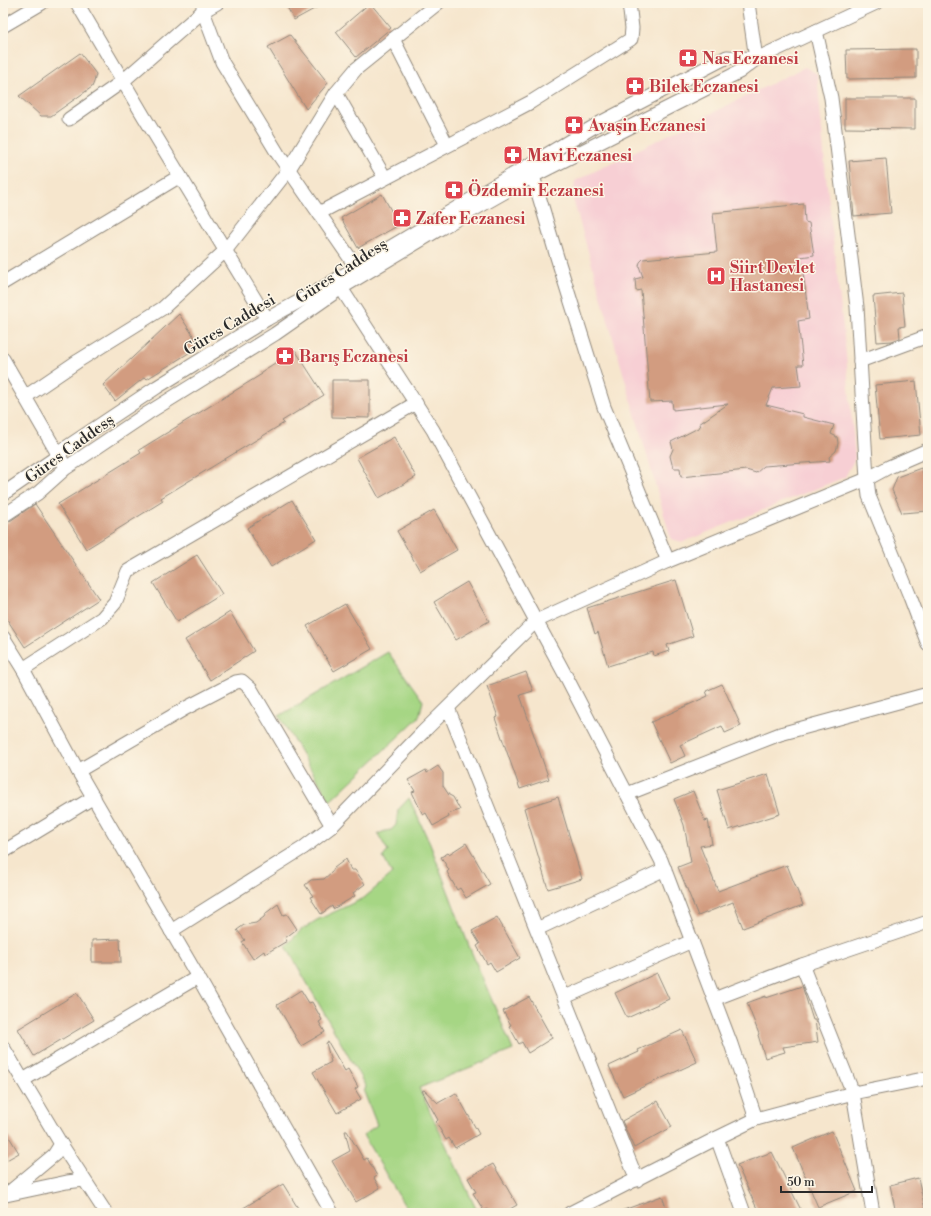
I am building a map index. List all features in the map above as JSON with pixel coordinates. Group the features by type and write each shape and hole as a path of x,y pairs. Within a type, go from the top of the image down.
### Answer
{"street":[{"path":"3,26 42,3"},
{"path":"77,3 267,319"},
{"path":"69,119 123,81 203,7 217,3"},
{"path":"25,397 162,308 225,251 289,169 336,93 356,69 438,3"},
{"path":"319,212 531,102 631,39 632,28 629,3"},
{"path":"748,3 756,59 869,4"},
{"path":"203,7 222,62 278,154 360,271"},
{"path":"816,31 831,98 857,307 869,496 928,644"},
{"path":"393,39 447,145"},
{"name":"Güres Caddesi","path":"3,494 58,456 64,449 157,387 267,319 360,271 607,119 727,58 756,59"},
{"name":"Güres Caddesş","path":"3,516 38,493 66,468 148,413 275,334 341,288 360,271 441,228 533,176 740,72 756,59"},
{"path":"336,93 386,178"},
{"path":"3,282 180,176"},
{"path":"533,176 559,265 604,407 668,561"},
{"path":"341,288 434,430 661,860 714,999 756,1119"},
{"path":"860,361 928,336"},
{"path":"3,359 66,468"},
{"path":"23,669 102,618 115,603 128,571 416,403"},
{"path":"171,931 303,848 332,826 536,621 668,561 867,479 889,467 928,450"},
{"path":"3,637 23,669 78,771 198,977 332,1213"},
{"path":"78,771 186,708 236,682 242,681 251,689 332,826"},
{"path":"627,794 780,734 928,694"},
{"path":"448,708 637,1180"},
{"path":"3,852 94,797"},
{"path":"537,929 665,869"},
{"path":"714,999 802,965 928,922"},
{"path":"565,998 692,941"},
{"path":"802,965 853,1093 873,1213"},
{"path":"23,1080 198,977"},
{"path":"3,1047 61,1144 106,1213"},
{"path":"570,1213 756,1119 853,1093 928,1078"},
{"path":"717,1138 744,1213"},
{"path":"5,1196 54,1155 61,1144"},
{"path":"5,1196 67,1182 84,1180"}],"shaded area":[{"name":"Siirt Devlet Hastanesi","path":"805,67 817,74 826,176 846,354 855,458 845,477 683,542 671,539 573,199 575,181"}],"green space":[{"path":"388,652 423,701 419,717 330,801 279,716"},
{"path":"409,798 430,844 469,946 513,1050 419,1088 478,1213 409,1213 363,1135 377,1125 364,1092 366,1087 286,946 301,930 317,920 364,898 392,874 383,857 388,851 378,834 391,830 396,825 398,810"}],"building":[{"path":"285,3 325,3 294,20"},
{"path":"370,3 391,28 356,57 336,32"},
{"path":"290,35 328,83 306,109 268,47"},
{"path":"916,49 916,78 847,79 846,50"},
{"path":"80,53 96,74 92,87 51,116 41,116 19,96"},
{"path":"845,98 915,98 915,129 845,128"},
{"path":"886,158 891,213 854,216 849,161"},
{"path":"382,194 399,225 358,248 341,218"},
{"path":"804,204 805,222 809,223 814,255 801,257 809,319 798,321 803,365 798,365 801,386 773,388 766,405 803,414 803,417 834,425 831,434 837,437 838,443 836,451 829,457 830,461 764,466 756,473 746,470 681,477 680,468 674,468 672,464 670,456 673,449 671,442 700,427 699,424 728,404 673,410 672,401 650,402 641,290 636,291 635,279 643,277 639,266 640,262 643,259 717,252 713,213"},
{"path":"902,293 905,326 899,327 900,338 892,341 877,342 873,296"},
{"path":"179,314 200,346 147,379 145,377 115,401 103,385"},
{"path":"295,350 324,395 282,421 284,423 161,498 163,501 86,549 58,504 141,453 139,450 262,374 261,372"},
{"path":"332,380 370,380 370,418 332,417"},
{"path":"916,381 921,435 880,439 875,385"},
{"path":"394,437 416,477 379,498 357,458"},
{"path":"921,468 928,486 928,511 902,513 892,490 897,477"},
{"path":"292,500 316,539 271,567 247,528"},
{"path":"35,504 99,599 25,647 3,613 3,524 7,523"},
{"path":"434,510 457,550 420,571 397,531"},
{"path":"197,555 222,594 177,622 153,583"},
{"path":"676,580 693,636 667,645 669,651 654,656 653,652 608,666 598,632 595,634 587,608"},
{"path":"467,582 489,621 456,640 434,602"},
{"path":"345,604 372,649 334,671 307,626"},
{"path":"230,612 254,651 210,680 185,640"},
{"path":"526,672 533,691 520,695 549,779 520,789 495,718 498,717 487,686"},
{"path":"722,684 741,726 725,733 722,726 680,745 685,756 670,763 651,722 708,696 706,691"},
{"path":"438,766 443,773 443,786 449,795 453,797 460,810 448,814 449,817 433,826 426,813 423,815 412,792 415,791 408,780 426,770 427,773"},
{"path":"768,774 780,814 729,830 717,790"},
{"path":"693,791 705,821 708,820 712,844 700,846 718,891 787,865 803,905 743,928 733,902 698,916 678,867 691,862 684,825 674,799"},
{"path":"558,797 582,879 548,889 524,808"},
{"path":"466,843 490,884 466,898 460,888 457,890 447,872 449,870 441,857 448,853 449,854"},
{"path":"346,859 351,870 355,870 365,884 353,893 355,896 333,909 332,906 321,914 310,897 313,896 305,885 311,880 324,879 332,872 334,868"},
{"path":"278,904 283,915 287,914 297,929 285,938 287,941 265,954 264,951 253,959 242,942 245,940 237,930 244,925 256,923"},
{"path":"497,917 520,958 496,972 490,962 487,964 477,946 480,944 472,931"},
{"path":"120,939 121,962 92,962 92,940"},
{"path":"657,973 669,999 627,1018 615,993"},
{"path":"802,986 813,1020 815,1020 818,1042 783,1047 785,1052 765,1058 758,1035 759,1034 747,1003"},
{"path":"301,990 309,1003 312,1002 322,1020 319,1022 325,1032 301,1046 277,1005"},
{"path":"77,993 94,1020 34,1056 18,1029"},
{"path":"529,997 552,1038 528,1053 522,1042 519,1044 503,1011"},
{"path":"682,1030 697,1062 623,1096 609,1066 639,1052 638,1050"},
{"path":"328,1042 345,1071 348,1069 358,1087 355,1089 361,1099 337,1113 313,1072 331,1062 326,1043"},
{"path":"424,1090 438,1103 456,1093 479,1134 455,1148 449,1138 446,1140 436,1122 438,1120 422,1091"},
{"path":"658,1101 672,1127 634,1148 622,1121"},
{"path":"3,1127 19,1153 3,1162"},
{"path":"345,1131 347,1131 364,1160 367,1158 377,1176 374,1178 380,1188 356,1202 332,1161 350,1151"},
{"path":"832,1131 857,1191 818,1207 793,1148"},
{"path":"772,1152 801,1210 794,1213 759,1213 737,1165"},
{"path":"493,1164 517,1205 503,1213 489,1213 487,1209 484,1211 473,1193 476,1192 468,1178"},
{"path":"918,1178 926,1213 896,1213 890,1185"},
{"path":"283,1184 301,1213 235,1213"},
{"path":"662,1196 668,1213 618,1212"}],"place":[{"name":"Nas Eczanesi","path":"688,58"},
{"name":"Bilek Eczanesi","path":"635,86"},
{"name":"Avaşin Eczanesi","path":"574,125"},
{"name":"Mavi Eczanesi","path":"513,155"},
{"name":"Özdemir Eczanesi","path":"454,190"},
{"name":"Zafer Eczanesi","path":"402,218"},
{"name":"Siirt Devlet Hastanesi","path":"716,276"},
{"name":"Barış Eczanesi","path":"285,356"}]}
